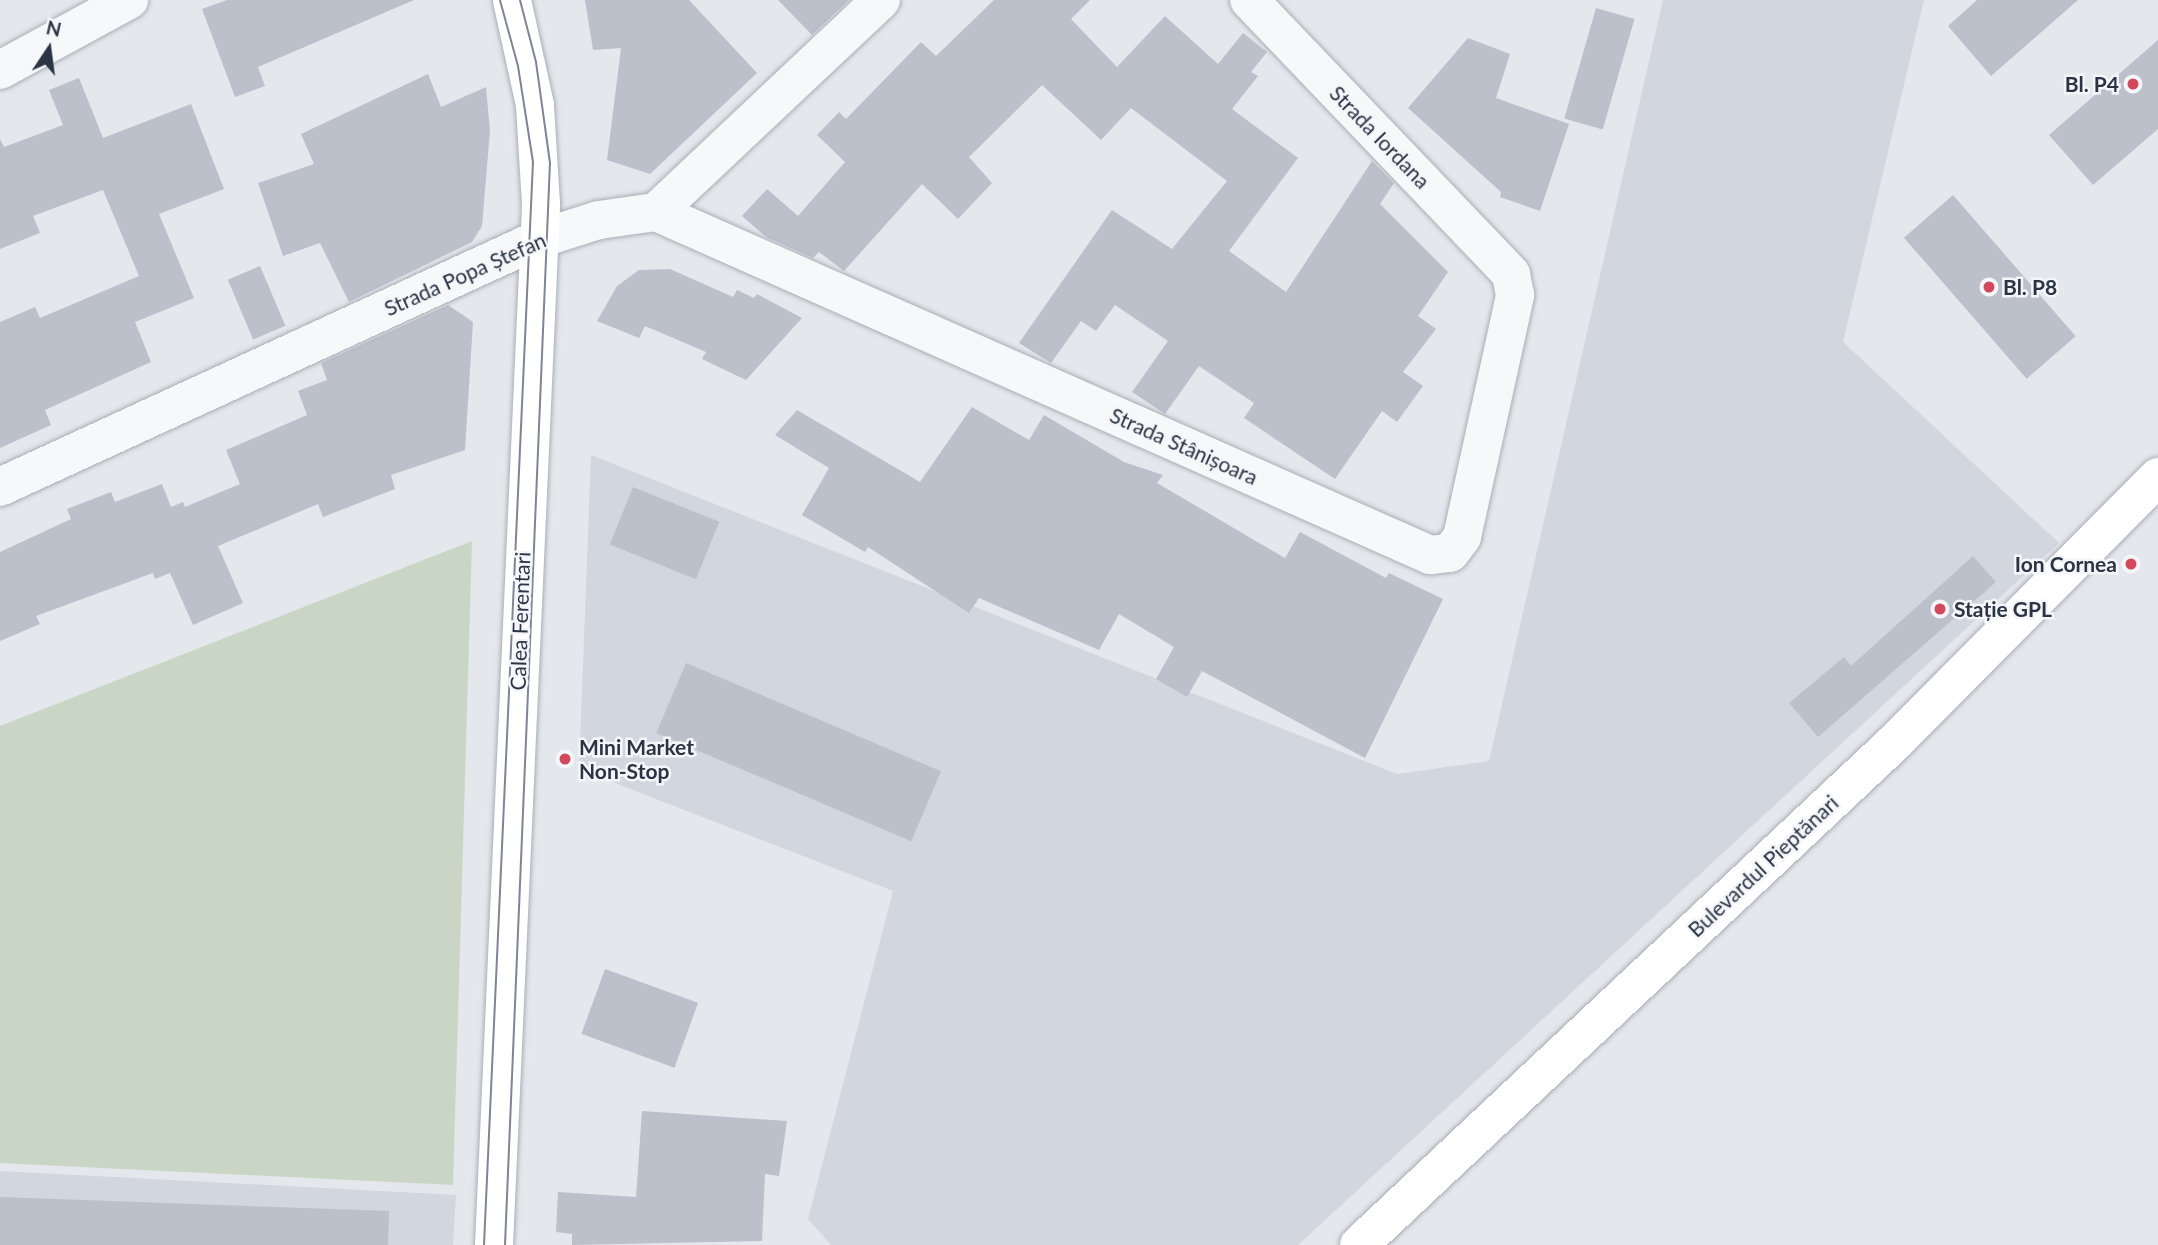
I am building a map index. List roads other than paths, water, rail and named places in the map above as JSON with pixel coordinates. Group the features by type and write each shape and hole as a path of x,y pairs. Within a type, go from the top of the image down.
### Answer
{"main road":[{"name":"Calea Ferentari","path":"494,1245 539,239 535,105 512,0"},
{"name":"Bulevardul Pieptănari","path":"1368,1241 1894,743 2158,477"}],"street":[{"path":"0,69 129,0"},
{"path":"656,212 881,0"},
{"name":"Strada Iordana","path":"1248,0 1511,274"},
{"name":"Strada Popa Ștefan","path":"0,487 539,239 599,220 656,212"},
{"name":"Strada Stânișoara","path":"656,212 1430,555 1450,553 1462,537 1515,295 1511,274"}],"tram line":[{"path":"484,1245 533,162 518,66 500,0"},
{"path":"505,1245 550,163 536,62 520,0"}],"place":[{"name":"Bl. P4","path":"2133,84"},
{"name":"Bl. P8","path":"1989,287"},
{"name":"Ion Cornea","path":"2131,564"},
{"name":"Stație GPL","path":"1940,609"},
{"name":"Mini Market Non-Stop","path":"565,759"}]}
